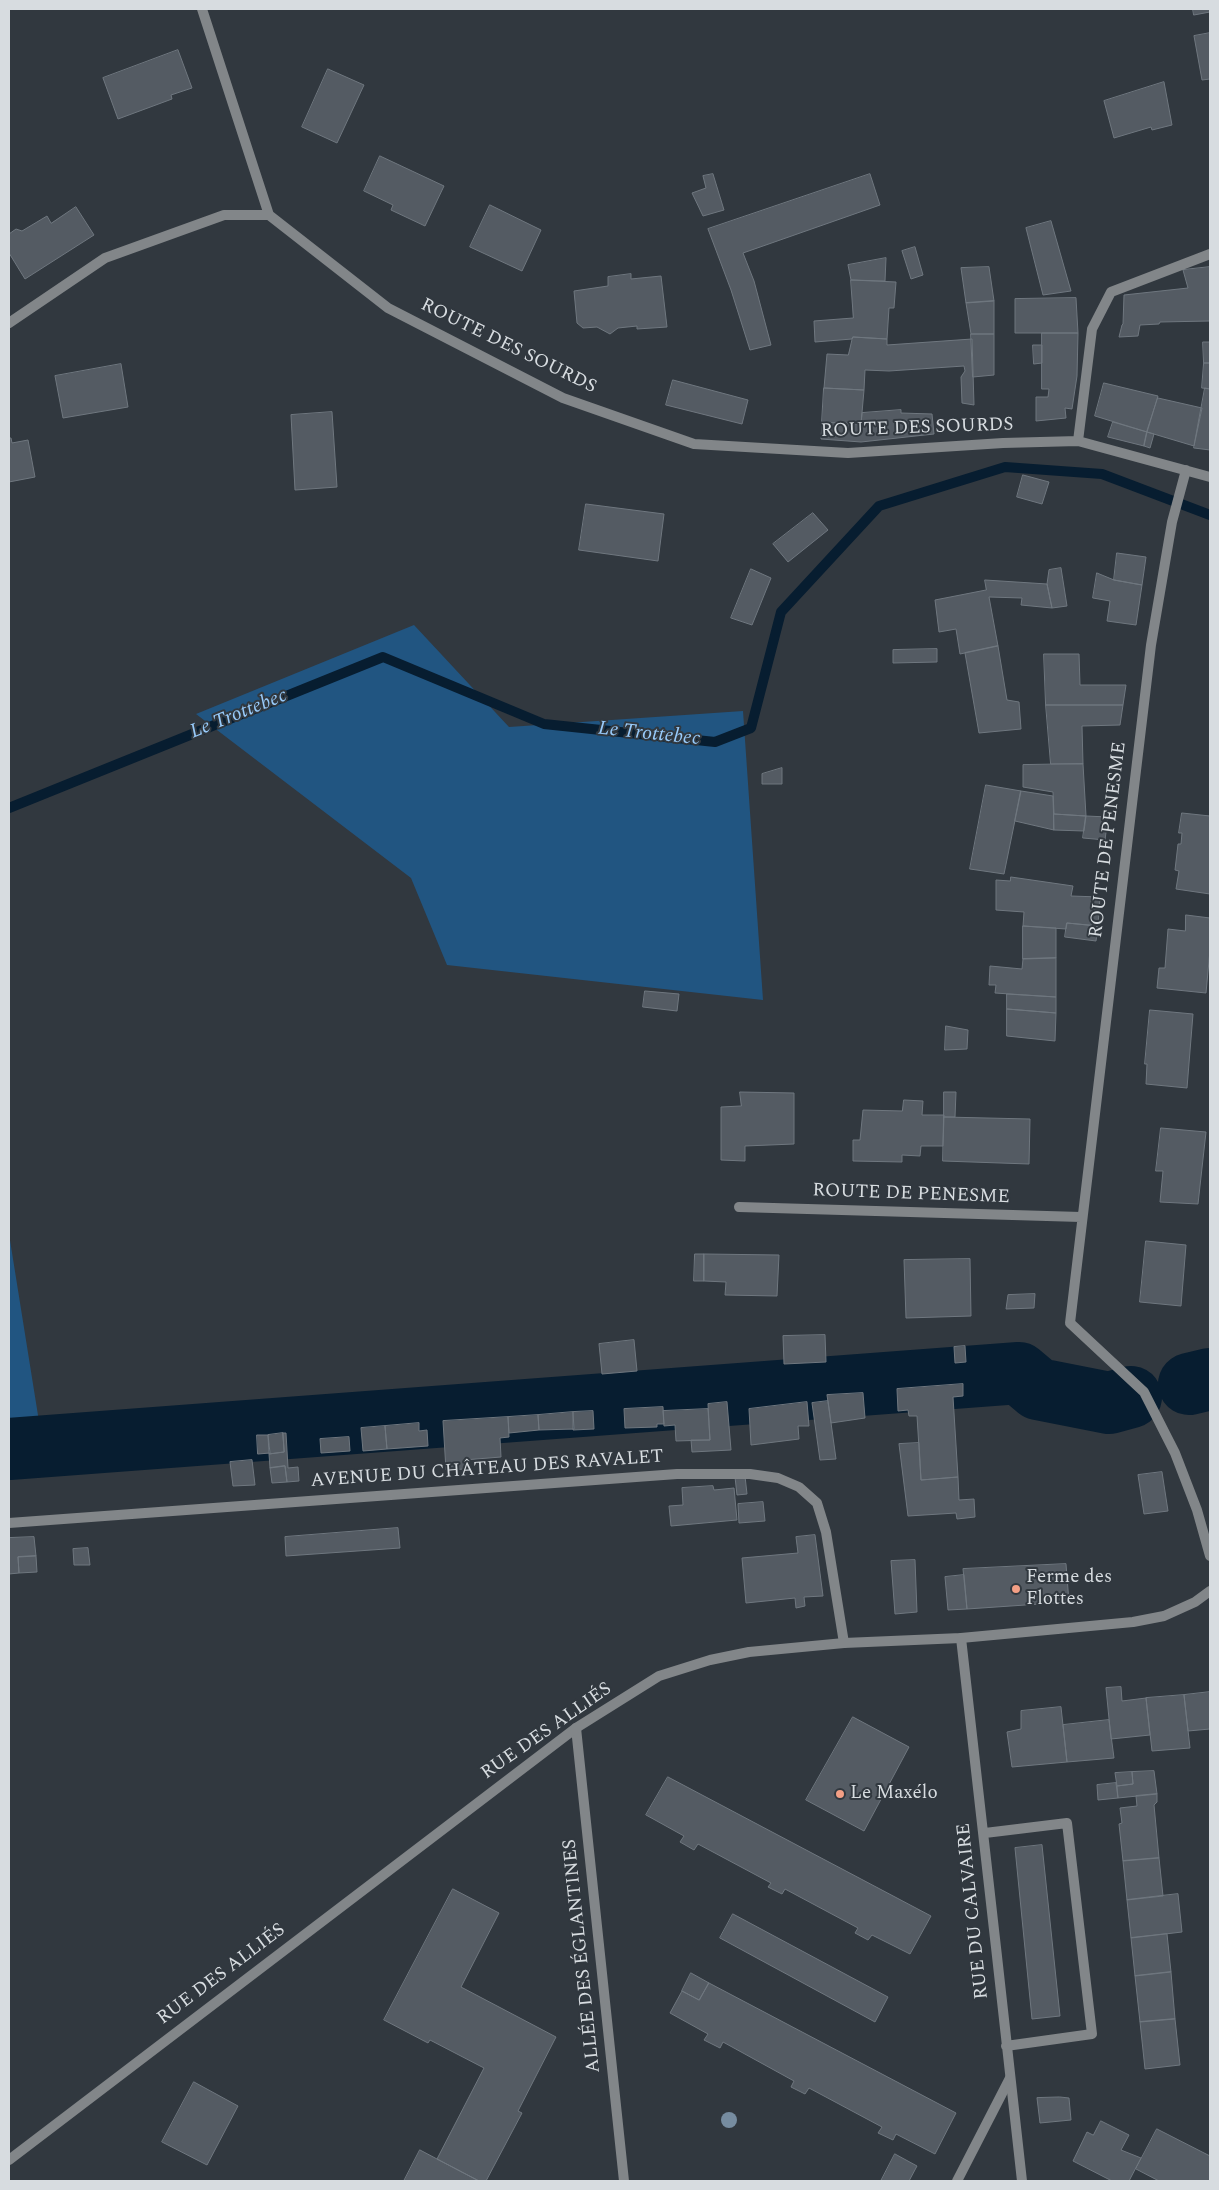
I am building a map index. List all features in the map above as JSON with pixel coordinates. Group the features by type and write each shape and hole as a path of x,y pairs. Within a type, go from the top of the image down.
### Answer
{"street":[{"path":"9,323 105,258 224,215 269,215 202,9"},
{"name":"ROUTE DES SOURDS","path":"269,215 388,308 562,398 694,444 848,453 1002,443 1078,441 1210,477"},
{"path":"1078,441 1092,328 1111,292 1210,254"},
{"name":"ROUTE DE PENESME","path":"1186,470 1172,522 1151,645 1081,1217 1070,1323 1144,1392 1175,1453 1197,1510 1210,1556"},
{"name":"ROUTE DE PENESME","path":"739,1208 1081,1217"},
{"name":"AVENUE DU CHÂTEAU DES RAVALET","path":"9,1523 677,1474 750,1474 778,1478 799,1487 816,1503 826,1532 844,1643"},
{"name":"RUE DES ALLIÉS","path":"9,2160 576,1728 659,1676 710,1660 749,1652 844,1643 961,1638 1133,1622 1164,1616 1195,1602 1210,1591"},
{"name":"RUE DU CALVAIRE","path":"961,1638 1022,2181"},
{"name":"ALLÉE DES ÉGLANTINES","path":"576,1728 624,2181"},
{"path":"984,1833 1067,1823 1092,2034 1006,2046"},
{"path":"957,2181 1010,2078"}],"shaded area":[{"path":"414,625 509,727 743,711 763,1000 447,965 411,878 196,714"},
{"path":"9,1234 41,1434 9,1441"}],"building":[{"path":"1193,9 1210,9 1210,12 1194,15"},
{"path":"1210,33 1210,79 1202,80 1194,36"},
{"path":"178,50 192,88 171,95 172,99 118,119 103,78"},
{"path":"328,69 364,85 337,143 302,127"},
{"path":"1164,82 1172,125 1152,130 1151,127 1114,138 1104,101"},
{"path":"380,156 444,186 425,226 391,210 393,205 364,191"},
{"path":"713,174 724,210 703,216 692,193 706,188 703,176"},
{"path":"870,174 880,205 743,253 754,281 771,345 750,350 731,290 708,229"},
{"path":"490,205 541,230 522,271 470,247"},
{"path":"76,207 94,235 25,279 9,253 9,234 16,229 22,231 47,216 51,223"},
{"path":"1051,221 1071,291 1043,295 1026,228"},
{"path":"915,247 923,275 911,279 902,251"},
{"path":"886,258 885,281 851,280 848,265"},
{"path":"989,267 994,301 966,303 961,268"},
{"path":"1210,267 1210,321 1160,322 1159,324 1140,325 1138,336 1119,337 1123,324 1124,295 1188,288 1183,270"},
{"path":"631,274 631,279 661,276 667,327 637,329 637,326 618,328 610,334 597,327 583,328 577,323 574,291 608,286 608,277"},
{"path":"851,280 896,282 894,308 889,308 887,339 853,337 852,339 815,342 814,321 853,318"},
{"path":"1076,298 1078,333 1015,333 1015,299"},
{"path":"994,301 994,334 971,334 966,303"},
{"path":"1042,333 1078,333 1077,376 1072,409 1065,408 1066,418 1036,421 1036,397 1048,397 1049,389 1042,389"},
{"path":"971,334 994,334 994,375 973,377"},
{"path":"853,337 887,339 887,345 972,339 974,405 962,403 961,377 965,371 964,366 889,371 865,370 864,390 824,388 827,354 848,355"},
{"path":"1203,342 1210,342 1210,363 1204,363"},
{"path":"1033,345 1042,345 1042,363 1034,364"},
{"path":"1204,363 1210,363 1210,389 1202,388"},
{"path":"121,364 128,407 63,418 55,376"},
{"path":"673,380 748,400 742,424 666,405"},
{"path":"1104,383 1158,396 1147,432 1095,416"},
{"path":"824,388 864,390 861,424 822,422"},
{"path":"1205,388 1210,389 1210,450 1194,448"},
{"path":"1158,398 1202,408 1194,446 1147,432"},
{"path":"901,410 901,413 932,414 934,434 861,442 821,439 822,422 861,424 862,413"},
{"path":"332,412 337,487 295,490 291,415"},
{"path":"1113,422 1147,432 1144,446 1108,437"},
{"path":"1147,432 1154,434 1150,448 1144,446"},
{"path":"9,438 11,438 12,443 28,440 35,477 9,482"},
{"path":"1023,475 1049,482 1042,504 1017,497"},
{"path":"586,504 664,514 658,561 579,550"},
{"path":"813,513 828,530 788,562 773,544"},
{"path":"1117,553 1146,557 1142,585 1114,580"},
{"path":"1061,568 1067,606 1052,608 1047,584 1049,570"},
{"path":"751,569 771,578 752,625 731,618"},
{"path":"1097,573 1114,580 1142,585 1136,625 1107,621 1110,601 1093,598"},
{"path":"985,580 1047,584 1052,608 1021,605 1022,598 989,597 998,646 960,654 956,629 939,632 935,600 986,590"},
{"path":"998,646 1007,700 1019,702 1021,729 979,733 965,653"},
{"path":"937,649 937,662 893,663 893,650"},
{"path":"1044,654 1079,654 1080,685 1126,685 1123,705 1046,705"},
{"path":"1046,705 1123,705 1120,725 1082,726 1083,764 1051,764"},
{"path":"1083,764 1086,816 1054,814 1053,792 1023,787 1023,765"},
{"path":"782,768 782,784 762,784 762,774"},
{"path":"986,785 1021,791 1004,874 970,869"},
{"path":"1021,791 1053,796 1054,830 1015,821"},
{"path":"1182,813 1210,816 1210,894 1176,889 1179,871 1175,870 1178,844 1181,844 1182,833 1179,833"},
{"path":"1054,814 1086,816 1084,831 1054,830"},
{"path":"1086,816 1108,817 1105,840 1083,838"},
{"path":"1011,877 1073,886 1071,896 1100,897 1098,926 1067,923 1066,929 1023,926 1024,912 996,910 996,880 1010,881"},
{"path":"1186,915 1210,918 1210,950 1206,993 1157,988 1159,968 1165,968 1168,929 1185,931"},
{"path":"1067,923 1098,926 1096,941 1065,937"},
{"path":"1023,926 1056,928 1056,958 1023,959"},
{"path":"1056,958 1056,997 995,993 996,985 989,985 990,966 1022,969 1023,959"},
{"path":"645,991 679,994 677,1011 643,1007"},
{"path":"1007,994 1056,997 1056,1013 1007,1009"},
{"path":"1007,1009 1056,1013 1055,1041 1007,1036"},
{"path":"1150,1010 1193,1014 1187,1088 1146,1084 1147,1064 1145,1064"},
{"path":"946,1026 968,1030 967,1049 945,1050"},
{"path":"740,1092 794,1093 794,1144 745,1146 745,1161 721,1160 721,1107 741,1106"},
{"path":"944,1092 956,1092 955,1117 944,1117"},
{"path":"904,1100 923,1101 922,1115 944,1115 943,1146 921,1146 920,1156 902,1155 902,1162 853,1161 853,1140 860,1140 863,1110 902,1111"},
{"path":"944,1117 1030,1119 1029,1164 943,1161"},
{"path":"1161,1128 1206,1132 1198,1204 1160,1202 1163,1171 1156,1171"},
{"path":"1146,1241 1186,1245 1181,1306 1140,1302"},
{"path":"695,1254 704,1254 704,1281 694,1281"},
{"path":"704,1254 779,1255 777,1296 725,1295 726,1282 704,1281"},
{"path":"970,1259 971,1316 906,1318 904,1260"},
{"path":"1035,1294 1034,1308 1006,1309 1008,1295"},
{"path":"825,1335 826,1362 784,1364 783,1336"},
{"path":"634,1340 637,1371 602,1374 599,1344"},
{"path":"965,1346 966,1362 955,1363 954,1347"},
{"path":"963,1384 963,1396 953,1397 958,1477 921,1480 917,1416 909,1416 908,1410 898,1411 897,1389"},
{"path":"863,1393 865,1418 831,1423 827,1395"},
{"path":"828,1401 836,1459 820,1460 812,1403"},
{"path":"727,1402 731,1450 692,1452 691,1440 710,1440 708,1404"},
{"path":"807,1402 809,1426 798,1426 799,1439 751,1445 749,1409"},
{"path":"663,1407 664,1424 657,1424 657,1427 625,1428 624,1409"},
{"path":"708,1409 710,1440 676,1441 675,1425 664,1426 663,1411"},
{"path":"593,1411 594,1429 573,1430 573,1412"},
{"path":"573,1412 574,1429 539,1430 538,1415"},
{"path":"538,1415 539,1430 509,1433 508,1417"},
{"path":"508,1417 509,1437 500,1438 501,1457 464,1460 465,1469 446,1470 443,1421"},
{"path":"419,1423 419,1431 427,1430 428,1446 387,1449 385,1426"},
{"path":"385,1426 387,1449 363,1451 361,1428"},
{"path":"283,1433 284,1452 269,1454 268,1435"},
{"path":"283,1433 286,1433 288,1468 298,1467 299,1481 287,1482 285,1466 270,1468 269,1454 284,1452"},
{"path":"257,1435 268,1435 270,1453 258,1454"},
{"path":"349,1437 350,1451 321,1453 320,1439"},
{"path":"919,1443 921,1480 958,1477 959,1500 974,1499 975,1517 957,1519 956,1513 908,1516 899,1444"},
{"path":"252,1460 255,1485 233,1486 230,1462"},
{"path":"285,1466 287,1482 272,1483 270,1468"},
{"path":"1162,1472 1168,1511 1144,1514 1138,1475"},
{"path":"745,1476 747,1494 737,1495 735,1477"},
{"path":"713,1486 714,1490 734,1488 737,1520 671,1526 669,1506 683,1505 682,1488"},
{"path":"763,1502 765,1521 739,1523 738,1504"},
{"path":"398,1528 400,1548 286,1556 285,1537"},
{"path":"815,1535 823,1596 804,1597 805,1606 796,1608 795,1598 746,1603 742,1558 798,1553 796,1537"},
{"path":"34,1537 36,1556 18,1557 19,1573 9,1574 9,1538"},
{"path":"88,1548 90,1565 74,1565 73,1549"},
{"path":"36,1556 37,1572 19,1573 18,1557"},
{"path":"915,1560 917,1612 895,1614 891,1561"},
{"name":"Ferme des Flottes","path":"1066,1564 1069,1602 967,1609 963,1569"},
{"path":"964,1575 967,1609 948,1610 945,1577"},
{"path":"1121,1687 1122,1701 1146,1698 1150,1735 1111,1739 1106,1688"},
{"path":"1210,1692 1210,1729 1188,1731 1184,1695"},
{"path":"1184,1695 1190,1748 1152,1751 1146,1698"},
{"path":"1061,1707 1067,1762 1012,1767 1007,1732 1021,1729 1021,1711"},
{"path":"853,1717 909,1747 864,1831 806,1800"},
{"path":"1109,1720 1114,1758 1067,1762 1063,1725"},
{"path":"1154,1771 1157,1794 1118,1798 1117,1786 1133,1784 1132,1772"},
{"path":"1132,1772 1133,1784 1117,1786 1115,1773"},
{"path":"668,1777 931,1916 910,1954 872,1935 868,1940 855,1933 858,1928 785,1889 782,1894 768,1887 771,1883 698,1844 694,1850 680,1842 684,1836 646,1815"},
{"path":"1116,1783 1118,1798 1098,1800 1097,1785"},
{"path":"1157,1794 1157,1802 1154,1805 1159,1858 1123,1861 1119,1824 1122,1823 1120,1808 1137,1806 1136,1796"},
{"path":"1042,1845 1060,2016 1032,2019 1015,1848"},
{"path":"1159,1858 1163,1896 1127,1900 1123,1861"},
{"path":"453,1889 499,1913 461,1987 556,2037 518,2111 522,2113 486,2181 479,2181 437,2159 484,2068 430,2040 428,2043 384,2020"},
{"path":"1178,1894 1182,1932 1131,1938 1127,1900"},
{"path":"733,1914 888,1997 875,2022 720,1938"},
{"path":"1167,1934 1171,1972 1135,1976 1131,1938"},
{"path":"1171,1972 1175,2019 1140,2022 1135,1976"},
{"path":"691,1973 709,1983 699,2000 682,1991"},
{"path":"709,1983 956,2113 935,2154 896,2134 893,2140 878,2133 882,2127 809,2088 805,2094 791,2087 794,2081 723,2042 720,2048 704,2040 708,2034 670,2013 682,1991 699,2000"},
{"path":"1175,2019 1180,2065 1145,2069 1140,2022"},
{"path":"194,2082 238,2106 207,2165 162,2142"},
{"path":"1037,2098 1069,2098 1071,2120 1040,2123"},
{"path":"1101,2121 1129,2135 1121,2150 1141,2158 1129,2181 1112,2181 1073,2161 1087,2132 1093,2135"},
{"path":"1157,2129 1210,2156 1210,2181 1159,2181 1136,2169"},
{"path":"420,2150 437,2159 479,2181 404,2181"},
{"path":"895,2154 917,2166 909,2181 881,2181"}],"waterway":[{"name":"Le Trottebec","path":"9,808 383,657 544,724 715,742 751,728 781,612 879,506 1005,467 1102,474 1210,515"},
{"path":"9,1449 1019,1373 1038,1389 1109,1403 1131,1397"},
{"path":"1189,1384 1210,1379"}],"place":[{"name":"Ferme des Flottes","path":"1016,1589"},
{"name":"Le Maxélo","path":"840,1794"}]}
